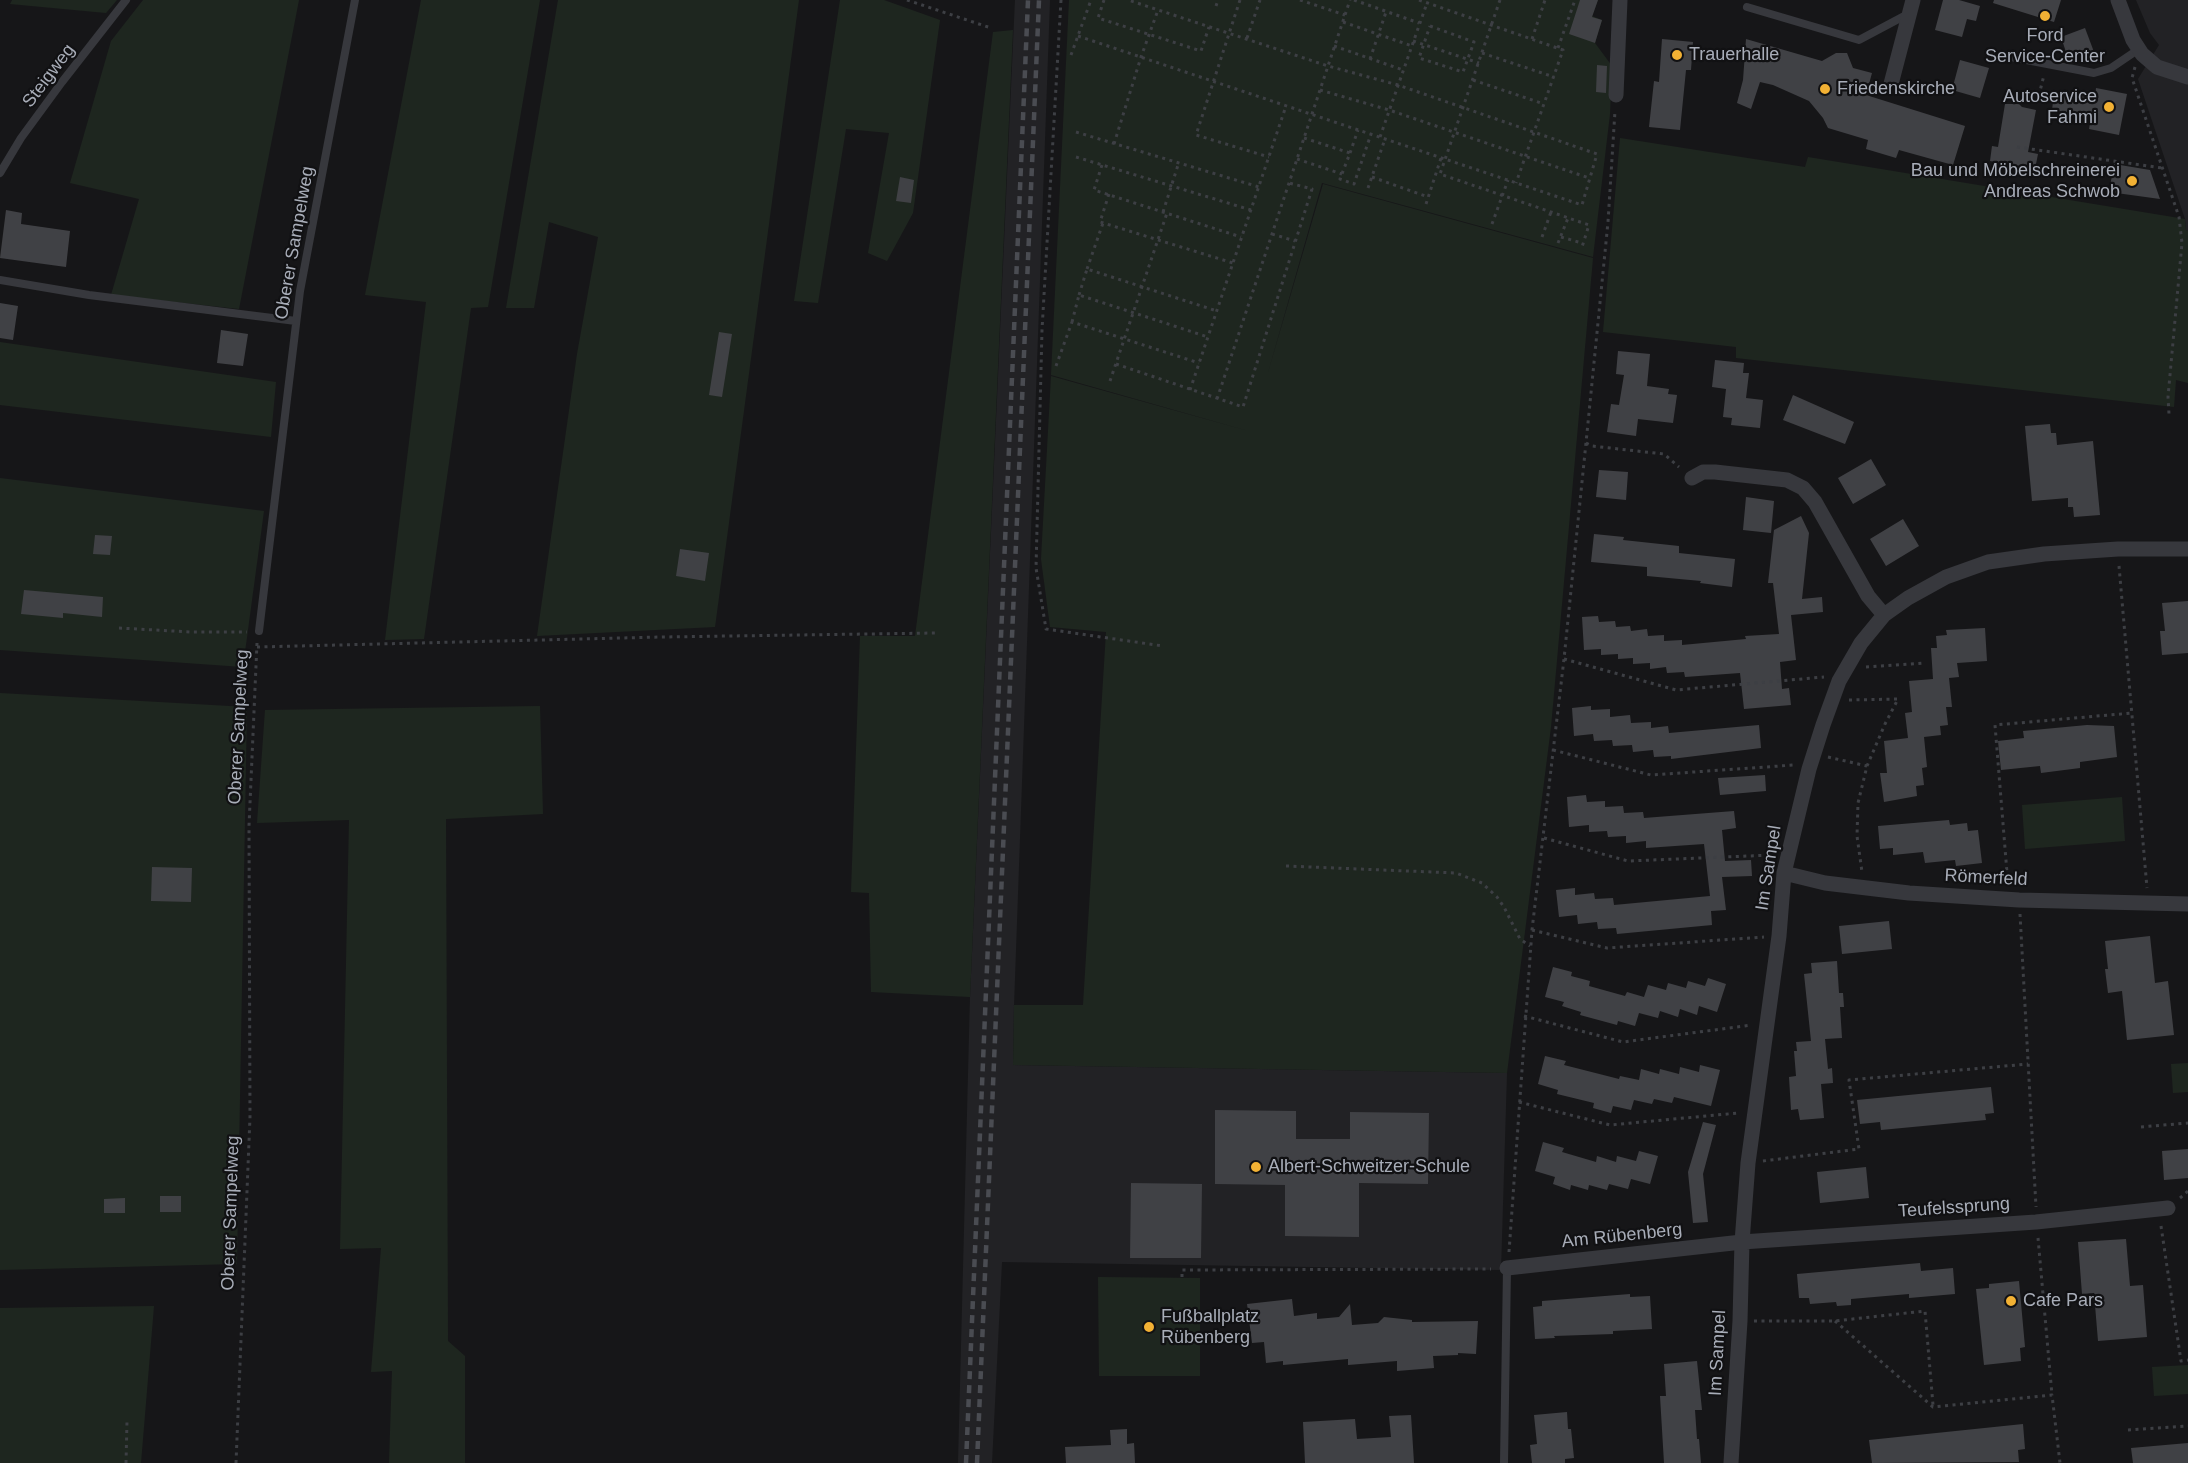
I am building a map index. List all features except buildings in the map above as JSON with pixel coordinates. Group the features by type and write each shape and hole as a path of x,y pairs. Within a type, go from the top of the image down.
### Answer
{"street":[{"path":"1616,94 1620,0"},
{"path":"2118,0 2139,49 2157,67 2188,77"},
{"path":"1891,84 1911,7"},
{"path":"1692,478 1703,472 1716,472 1787,480 1803,488 1815,502 1869,596 1884,615"},
{"name":"Im Sampel","path":"1731,1463 1748,1163 1779,936 1785,873 1809,769 1832,700 1843,675 1861,643 1884,615 1908,598 1946,577 1988,562 2044,554 2118,549 2188,549"},
{"name":"Römerfeld","path":"1785,873 1825,883 1909,893 2014,900 2188,904"},
{"name":"Teufelssprung","path":"1742,1242 2036,1222 2163,1209"},
{"name":"Am Rübenberg","path":"1507,1268 1742,1242"}],"lane":[{"name":"Steigweg","path":"0,173 21,138 126,0"},
{"name":"Oberer Sampelweg","path":"259,631 302,279 355,0"},
{"path":"1747,7 1859,40 1911,7"},
{"path":"2011,57 2094,73 2111,68 2139,49"},
{"path":"0,280 89,295 296,321"},
{"path":"1504,1463 1507,1268"}],"path":[{"path":"907,0 991,28"},
{"path":"1061,0 1042,330 1036,568 1046,629 1163,646"},
{"path":"1071,55 1091,0"},
{"path":"1104,0 1098,18 1201,51 1209,27"},
{"path":"1078,36 1582,205 1597,154 1463,107 1328,66 1128,0"},
{"path":"1216,6 1218,0"},
{"path":"1240,0 1196,135 1269,157"},
{"path":"1247,39 1260,0"},
{"path":"1300,0 1345,15"},
{"path":"1217,399 1345,15 1352,0 1419,23"},
{"path":"1419,0 1563,50 1516,183"},
{"path":"1426,204 1473,80 1500,0"},
{"path":"1532,39 1545,0"},
{"path":"1558,48 1575,0"},
{"path":"1380,137 1425,1"},
{"path":"1114,144 1158,10"},
{"path":"1370,59 1387,12"},
{"path":"1343,22 1479,63"},
{"path":"1430,26 1474,42 1463,72 1419,58 1424,45 1430,26"},
{"path":"1335,46 1403,70"},
{"path":"2139,49 2132,78 2179,217 2182,243 2168,397 2169,414"},
{"path":"1482,53 1554,77"},
{"path":"2037,103 2047,65"},
{"path":"1473,80 1544,104"},
{"path":"1320,90 1389,110 1590,178"},
{"path":"1182,1277 1182,1270 1507,1268 1530,946 1564,659 1586,443 1608,222 1616,94"},
{"path":"1190,390 1286,106"},
{"path":"1358,130 1340,179 1354,184 1371,134"},
{"path":"1076,132 1259,187"},
{"path":"1304,138 1350,153"},
{"path":"1368,188 1385,139"},
{"path":"2017,147 2162,168"},
{"path":"1076,157 1251,210"},
{"path":"1443,158 1440,174 1589,225 1582,245 1561,237"},
{"path":"1297,159 1342,174"},
{"path":"1110,381 1158,239 1179,162"},
{"path":"1102,165 1094,190 1242,237"},
{"path":"1372,177 1428,197"},
{"path":"1492,224 1508,180"},
{"path":"1116,364 1243,407 1312,189 1289,183"},
{"path":"1109,194 1100,222 1233,263"},
{"path":"1542,237 1551,212"},
{"path":"1558,243 1568,218"},
{"path":"1056,366 1103,223"},
{"path":"1272,234 1295,242"},
{"path":"1087,269 1217,311"},
{"path":"1079,295 1208,337"},
{"path":"1071,322 1199,363"},
{"path":"1586,443 1592,446 1664,454 1692,478"},
{"path":"2118,549 2148,903"},
{"path":"119,628 191,632 259,631"},
{"name":"Oberer Sampelweg","path":"236,1463 250,1117 249,826 259,631"},
{"path":"257,647 935,633"},
{"path":"1564,659 1676,690 1843,675 1924,663"},
{"path":"1832,700 1898,699 1867,766 1858,803 1857,836 1864,888"},
{"path":"2060,1463 2036,1222 2028,1064 2014,900 1995,725 2132,713"},
{"path":"1553,750 1652,775 1796,765 1809,769"},
{"path":"1814,753 1867,766"},
{"path":"1544,838 1628,861 1788,854"},
{"path":"1286,866 1456,873 1482,883 1497,897 1520,939 1530,946"},
{"path":"1532,930 1607,948 1779,936"},
{"path":"1524,1016 1623,1042 1767,1023"},
{"path":"1748,1163 1859,1149 1850,1080 2028,1064"},
{"path":"1519,1102 1610,1125 1755,1111"},
{"path":"2140,1127 2188,1123"},
{"path":"2163,1209 2181,1361 2188,1360"},
{"path":"1740,1321 1835,1321 1926,1311 1933,1407"},
{"path":"1835,1321 1933,1407 2052,1395"},
{"path":"126,1463 127,1421"},
{"path":"2128,1430 2188,1426"}],"shaded area":[{"path":"12,0 117,0 106,13 10,4"},
{"path":"143,0 299,0 239,309 111,295 139,199 70,183 111,41"},
{"path":"421,0 540,0 488,307 471,308 424,639 385,640 426,302 365,295"},
{"path":"558,0 799,0 715,627 537,636 577,354 598,237 549,222 534,308 506,308"},
{"path":"840,0 884,0 940,20 913,213 887,261 868,253 889,133 846,129 818,303 794,301"},
{"name":"Albert-Schweitzer-Schule","path":"1015,0 1050,0 1013,1065 1507,1073 1501,1270 1002,1262 992,1463 958,1463 970,997"},
{"path":"1069,0 1598,0 1592,16 1602,20 1595,43 1612,66 1610,114 1593,257 1322,183 1267,376 1323,184 1593,258 1551,727 1507,1073 1013,1065 1014,1005 1083,1005 1106,632 1050,627 1041,559 1051,376 1252,432 1051,375"},
{"path":"2136,0 2188,0 2188,231 2138,79 2159,45 2150,33"},
{"path":"1013,30 970,997 871,992 869,893 851,892 860,636 915,636 993,32"},
{"path":"1620,138 1805,167 1808,157 2185,219 2188,231 2188,383 2176,380 2174,407 1736,358 1736,347 1603,332"},
{"path":"0,342 276,382 271,437 0,405"},
{"path":"0,478 264,511 243,667 0,650"},
{"path":"0,693 247,707 237,1264 0,1270"},
{"path":"540,706 543,814 446,819 448,1341 465,1356 465,1463 389,1463 392,1371 371,1372 381,1248 340,1249 349,820 257,823 265,710"},
{"path":"2122,797 2125,841 2025,849 2022,805"},
{"path":"2188,1063 2188,1092 2173,1093 2171,1064"},
{"name":"Fußballplatz Rübenberg","path":"1098,1277 1200,1278 1200,1376 1099,1376"},
{"path":"154,1306 141,1463 0,1463 0,1308"},
{"path":"2188,1365 2188,1394 2154,1396 2152,1367"}],"railway":[{"path":"966,1463 1028,0"},
{"path":"977,1463 1039,0"}],"place":[{"name":"Ford Service-Center","path":"2045,16"},
{"name":"Trauerhalle","path":"1677,55"},
{"name":"Friedenskirche","path":"1825,89"},
{"name":"Autoservice Fahmi","path":"2109,107"},
{"name":"Bau und Möbelschreinerei Andreas Schwob","path":"2132,181"},
{"name":"Albert-Schweitzer-Schule","path":"1256,1167"},
{"name":"Cafe Pars","path":"2011,1301"},
{"name":"Fußballplatz Rübenberg","path":"1149,1327"}]}
